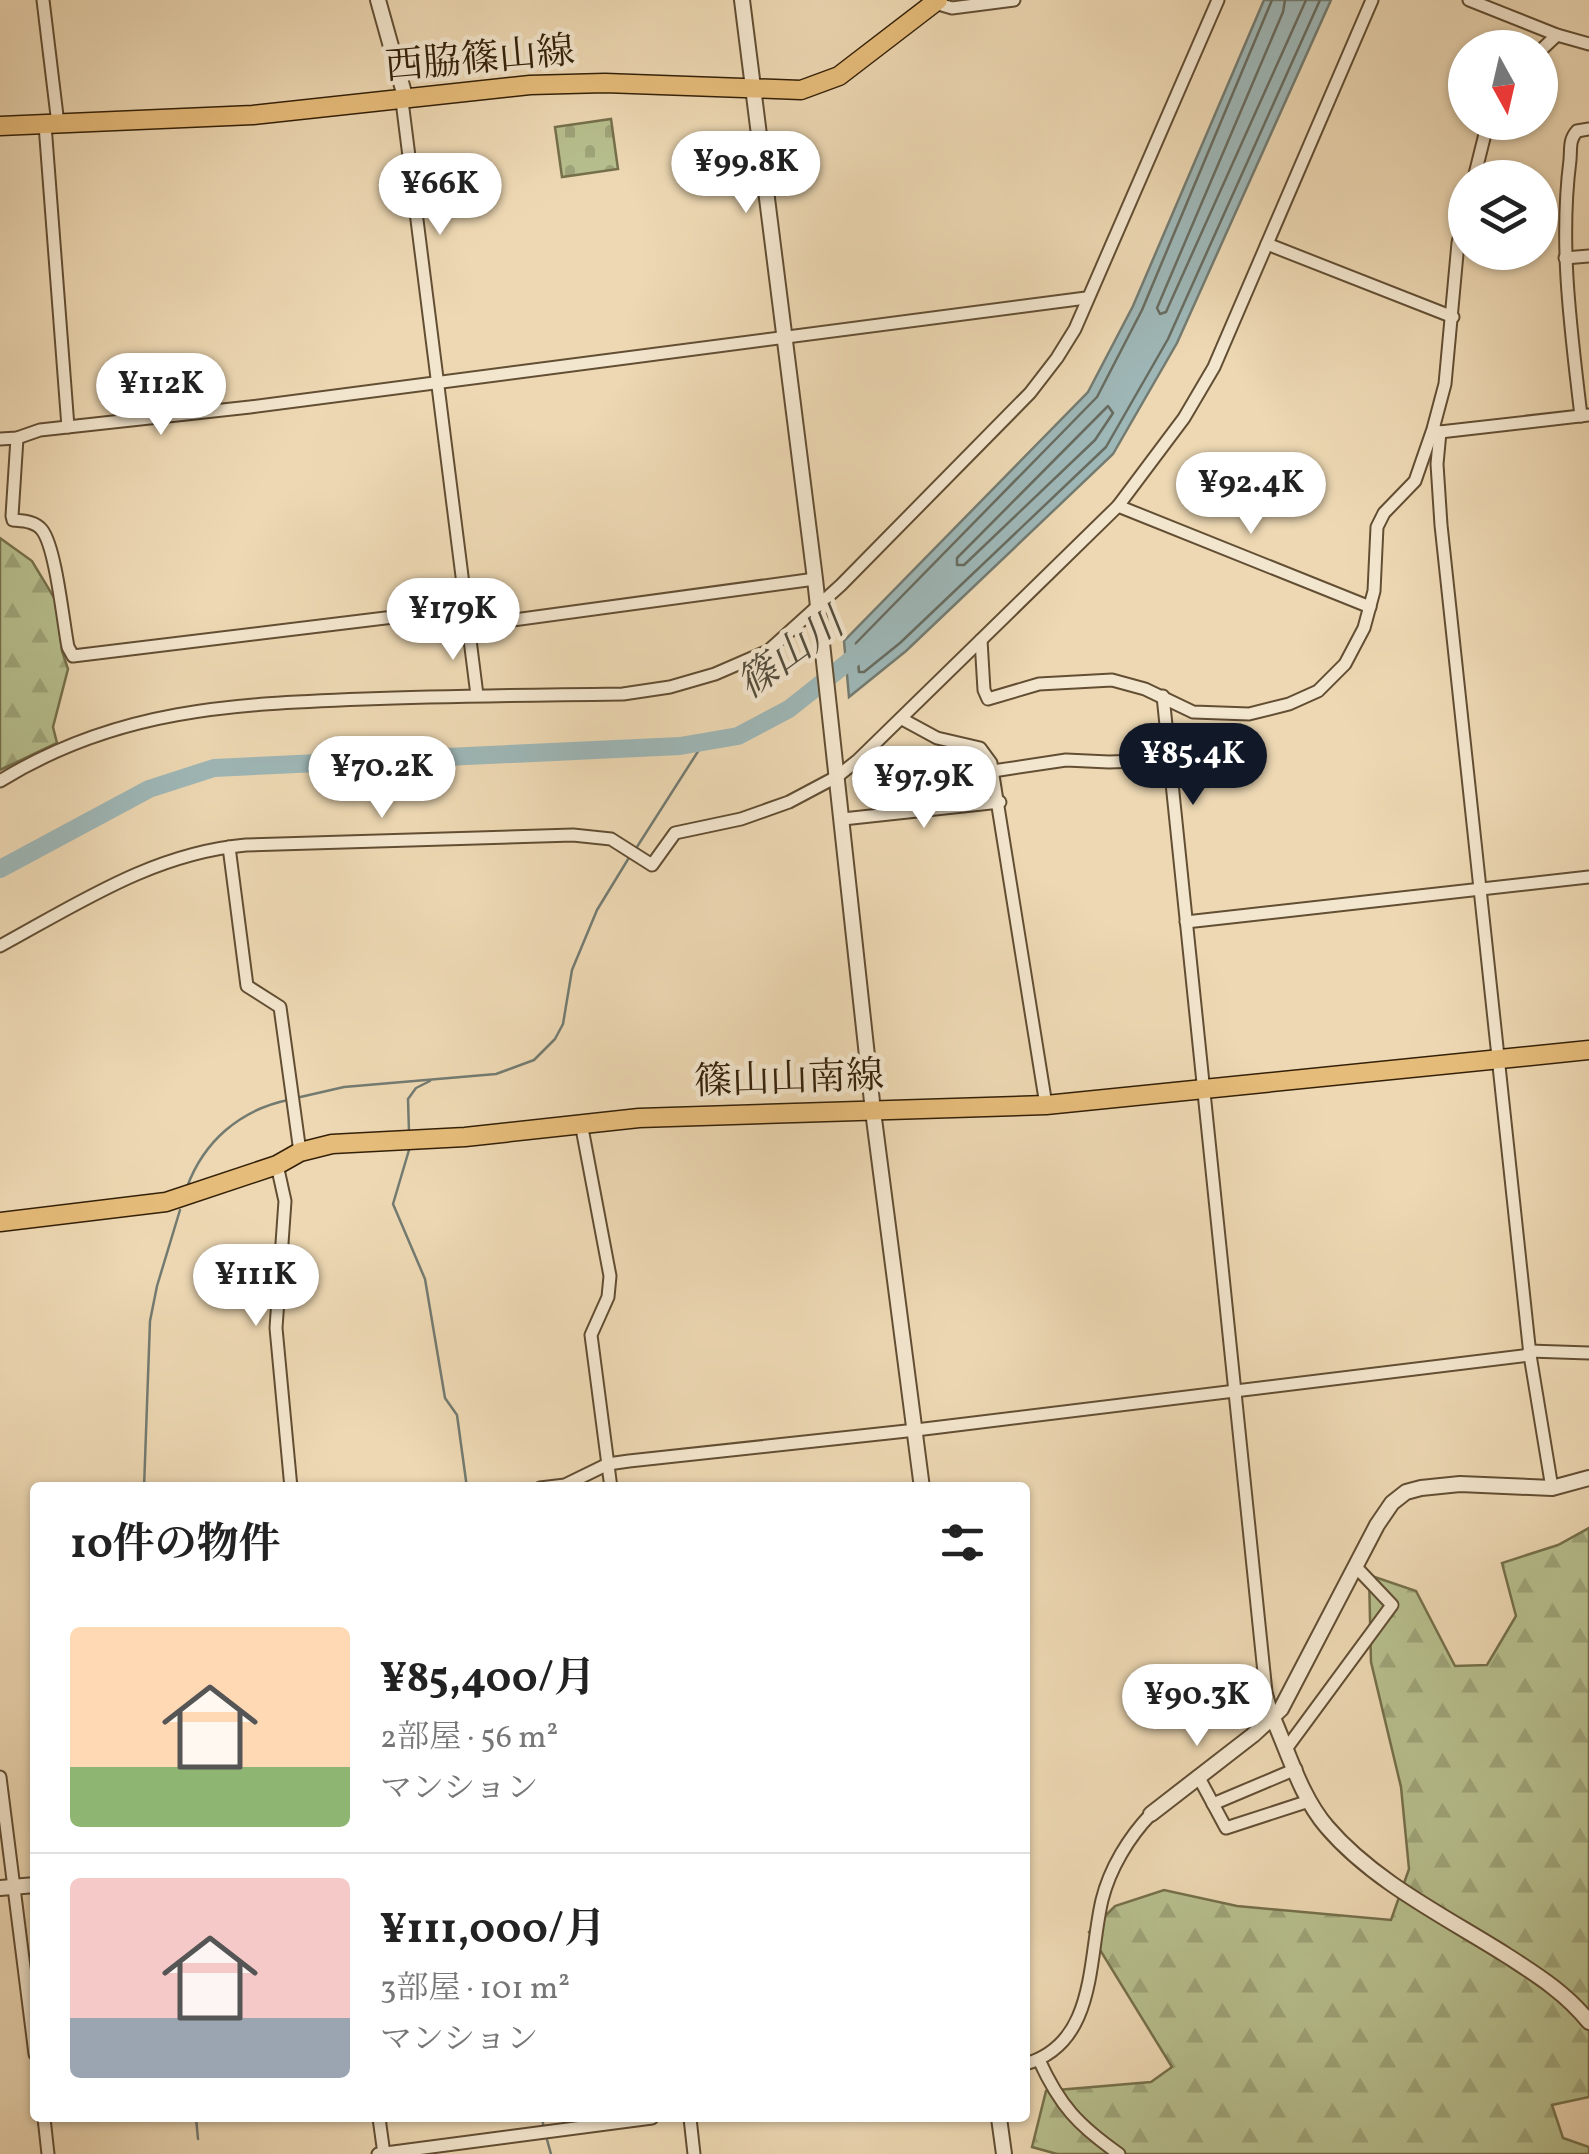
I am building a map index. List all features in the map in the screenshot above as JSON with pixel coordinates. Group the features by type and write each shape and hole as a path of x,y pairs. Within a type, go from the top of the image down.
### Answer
{"main road":[{"name":"西脇篠山線","path":"0,126 253,115 530,85 605,83 801,90 839,76 936,1"},
{"name":"篠山山南線","path":"0,1222 166,1202 300,1152 332,1144 464,1137 581,1122 1046,1105 1589,1050"}],"street":[{"path":"43,0 68,427"},
{"path":"378,0 404,100 477,696"},
{"path":"742,0 838,771 873,1111 921,1482"},
{"path":"936,1 952,8 1014,0"},
{"path":"0,781 94,735 226,705 623,694 670,688 768,651 818,609 1030,392 1066,344 1218,0"},
{"path":"0,946 138,871 200,851 228,847 598,836 652,865 675,833 741,819 789,802 838,771 902,719 1118,506 1184,418 1214,366 1372,0"},
{"path":"1469,0 1544,30"},
{"path":"1558,35 1589,44"},
{"path":"1436,431 1585,415 1566,258 1564,194 1570,140 1576,131 1589,129"},
{"path":"1267,244 1453,317"},
{"path":"1566,258 1589,256"},
{"path":"981,640 988,699 1038,684 1112,680 1162,696 1193,712 1248,714 1318,691 1345,664 1364,628 1370,607 1378,527 1384,513 1415,481 1436,431 1445,384 1456,270"},
{"path":"0,439 40,430 1086,298"},
{"path":"1436,431 1441,525 1530,1352 1552,1488"},
{"path":"18,438 12,516 13,520 32,522 42,530 72,656 410,615 469,626 815,579"},
{"path":"1118,506 1370,607"},
{"path":"1162,696 1266,1692 1273,1718 1309,1800 1324,1824 1369,1867 1546,1980 1589,2022"},
{"path":"902,719 937,738 980,748 991,763 1046,1105"},
{"path":"928,775 993,771 1066,760 1167,760"},
{"path":"843,819 1000,802"},
{"path":"228,847 247,986 280,1007 300,1152"},
{"path":"1186,922 1589,877"},
{"path":"581,1122 610,1276 608,1297 591,1335 610,1482"},
{"path":"276,1164 285,1201 276,1328 289,1482"},
{"path":"571,1482 608,1464 916,1430 1530,1352 1589,1353"},
{"path":"1030,2062 1068,2038 1081,2012 1102,1899 1127,1842 1151,1814 1273,1718 1392,1503 1406,1492 1460,1484 1552,1488 1589,1478"},
{"path":"1286,1749 1392,1605 1356,1567"},
{"path":"1213,1804 1296,1769"},
{"path":"1198,1776 1226,1828 1309,1800"},
{"path":"0,1777 6,1888 30,2025"},
{"path":"1038,2060 1051,2087 1080,2126 1119,2154"},
{"path":"44,2122 48,2154"},
{"path":"379,2122 382,2154 622,2122"},
{"path":"690,2122 694,2154"},
{"path":"1000,2122 1004,2154"}],"green space":[{"path":"611,119 618,169 562,177 555,127"},
{"path":"0,538 32,561 56,601 68,669 53,727 57,743 0,770"},
{"path":"1589,1528 1589,2097 1552,2105 1563,2138 1589,2147 1589,2154 1057,2154 1032,2147 1046,2091 1151,2082 1172,2067 1089,1932 1115,1906 1164,1890 1237,1906 1391,1920 1409,1869 1401,1787 1371,1662 1369,1575 1416,1591 1455,1666 1487,1665 1516,1616 1502,1563 1558,1545"}],"water":[{"path":"1264,0 1331,0 1177,343 1113,454 906,651 849,697 844,641 1088,392 1133,306"}],"waterway":[{"name":"篠山川","path":"0,869 149,789 214,768 680,746 738,736 789,709 862,651"},
{"path":"635,850 704,742"},
{"path":"296,1098 344,1087 496,1074 534,1060 555,1039 563,1024 572,970 597,910 630,856"},
{"path":"409,1132 408,1099 416,1088 430,1081"},
{"path":"187,1187 203,1155 226,1130 254,1111 288,1100"},
{"path":"409,1150 393,1204 425,1279 445,1398 457,1415 466,1482"},
{"path":"144,1482 150,1321 180,1210"},
{"path":"196,2122 198,2139"},
{"path":"543,2122 544,2129"},
{"path":"546,2136 551,2154"}]}
